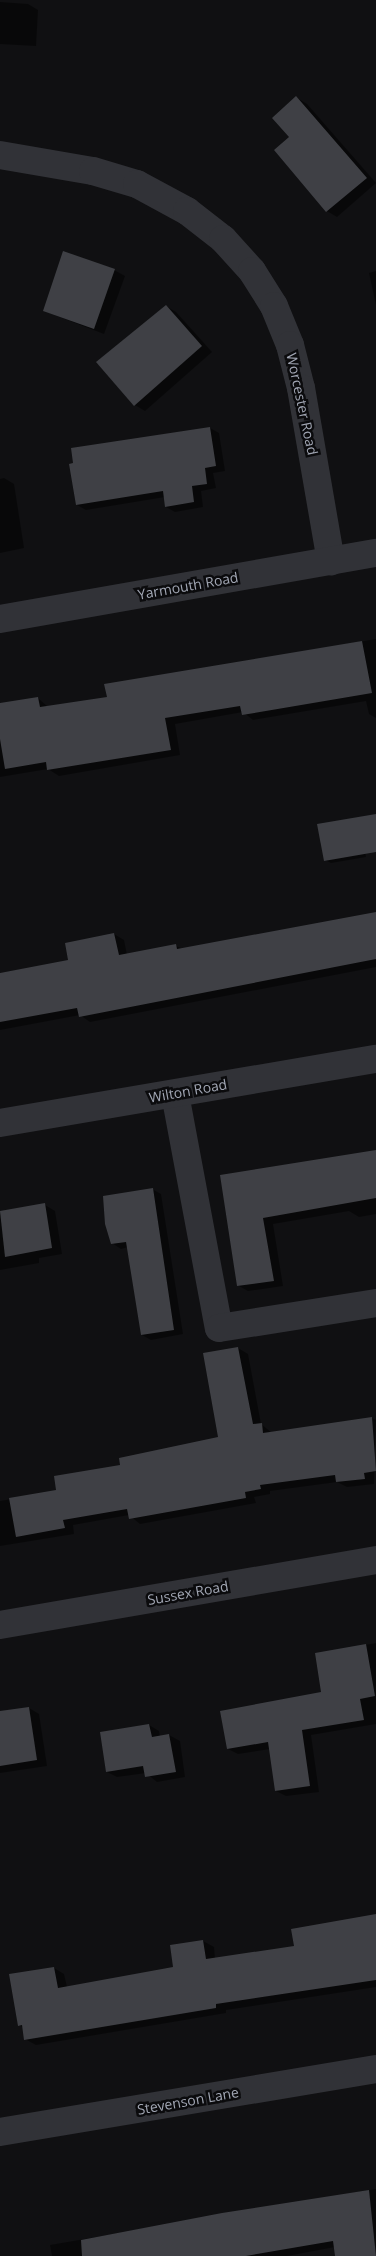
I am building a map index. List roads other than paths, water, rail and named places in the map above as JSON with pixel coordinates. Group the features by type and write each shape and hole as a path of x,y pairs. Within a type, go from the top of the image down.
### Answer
{"street":[{"name":"Worcester Road","path":"0,155 93,171 137,184 187,211 223,239 252,271 274,306 290,345 301,388 331,561"},
{"name":"Yarmouth Road","path":"0,619 376,553"},
{"name":"Wilton Road","path":"0,1123 376,1059"},
{"path":"175,1094 219,1328 376,1303"},
{"name":"Sussex Road","path":"0,1625 376,1560"},
{"name":"Stevenson Lane","path":"0,2132 376,2069"}]}
